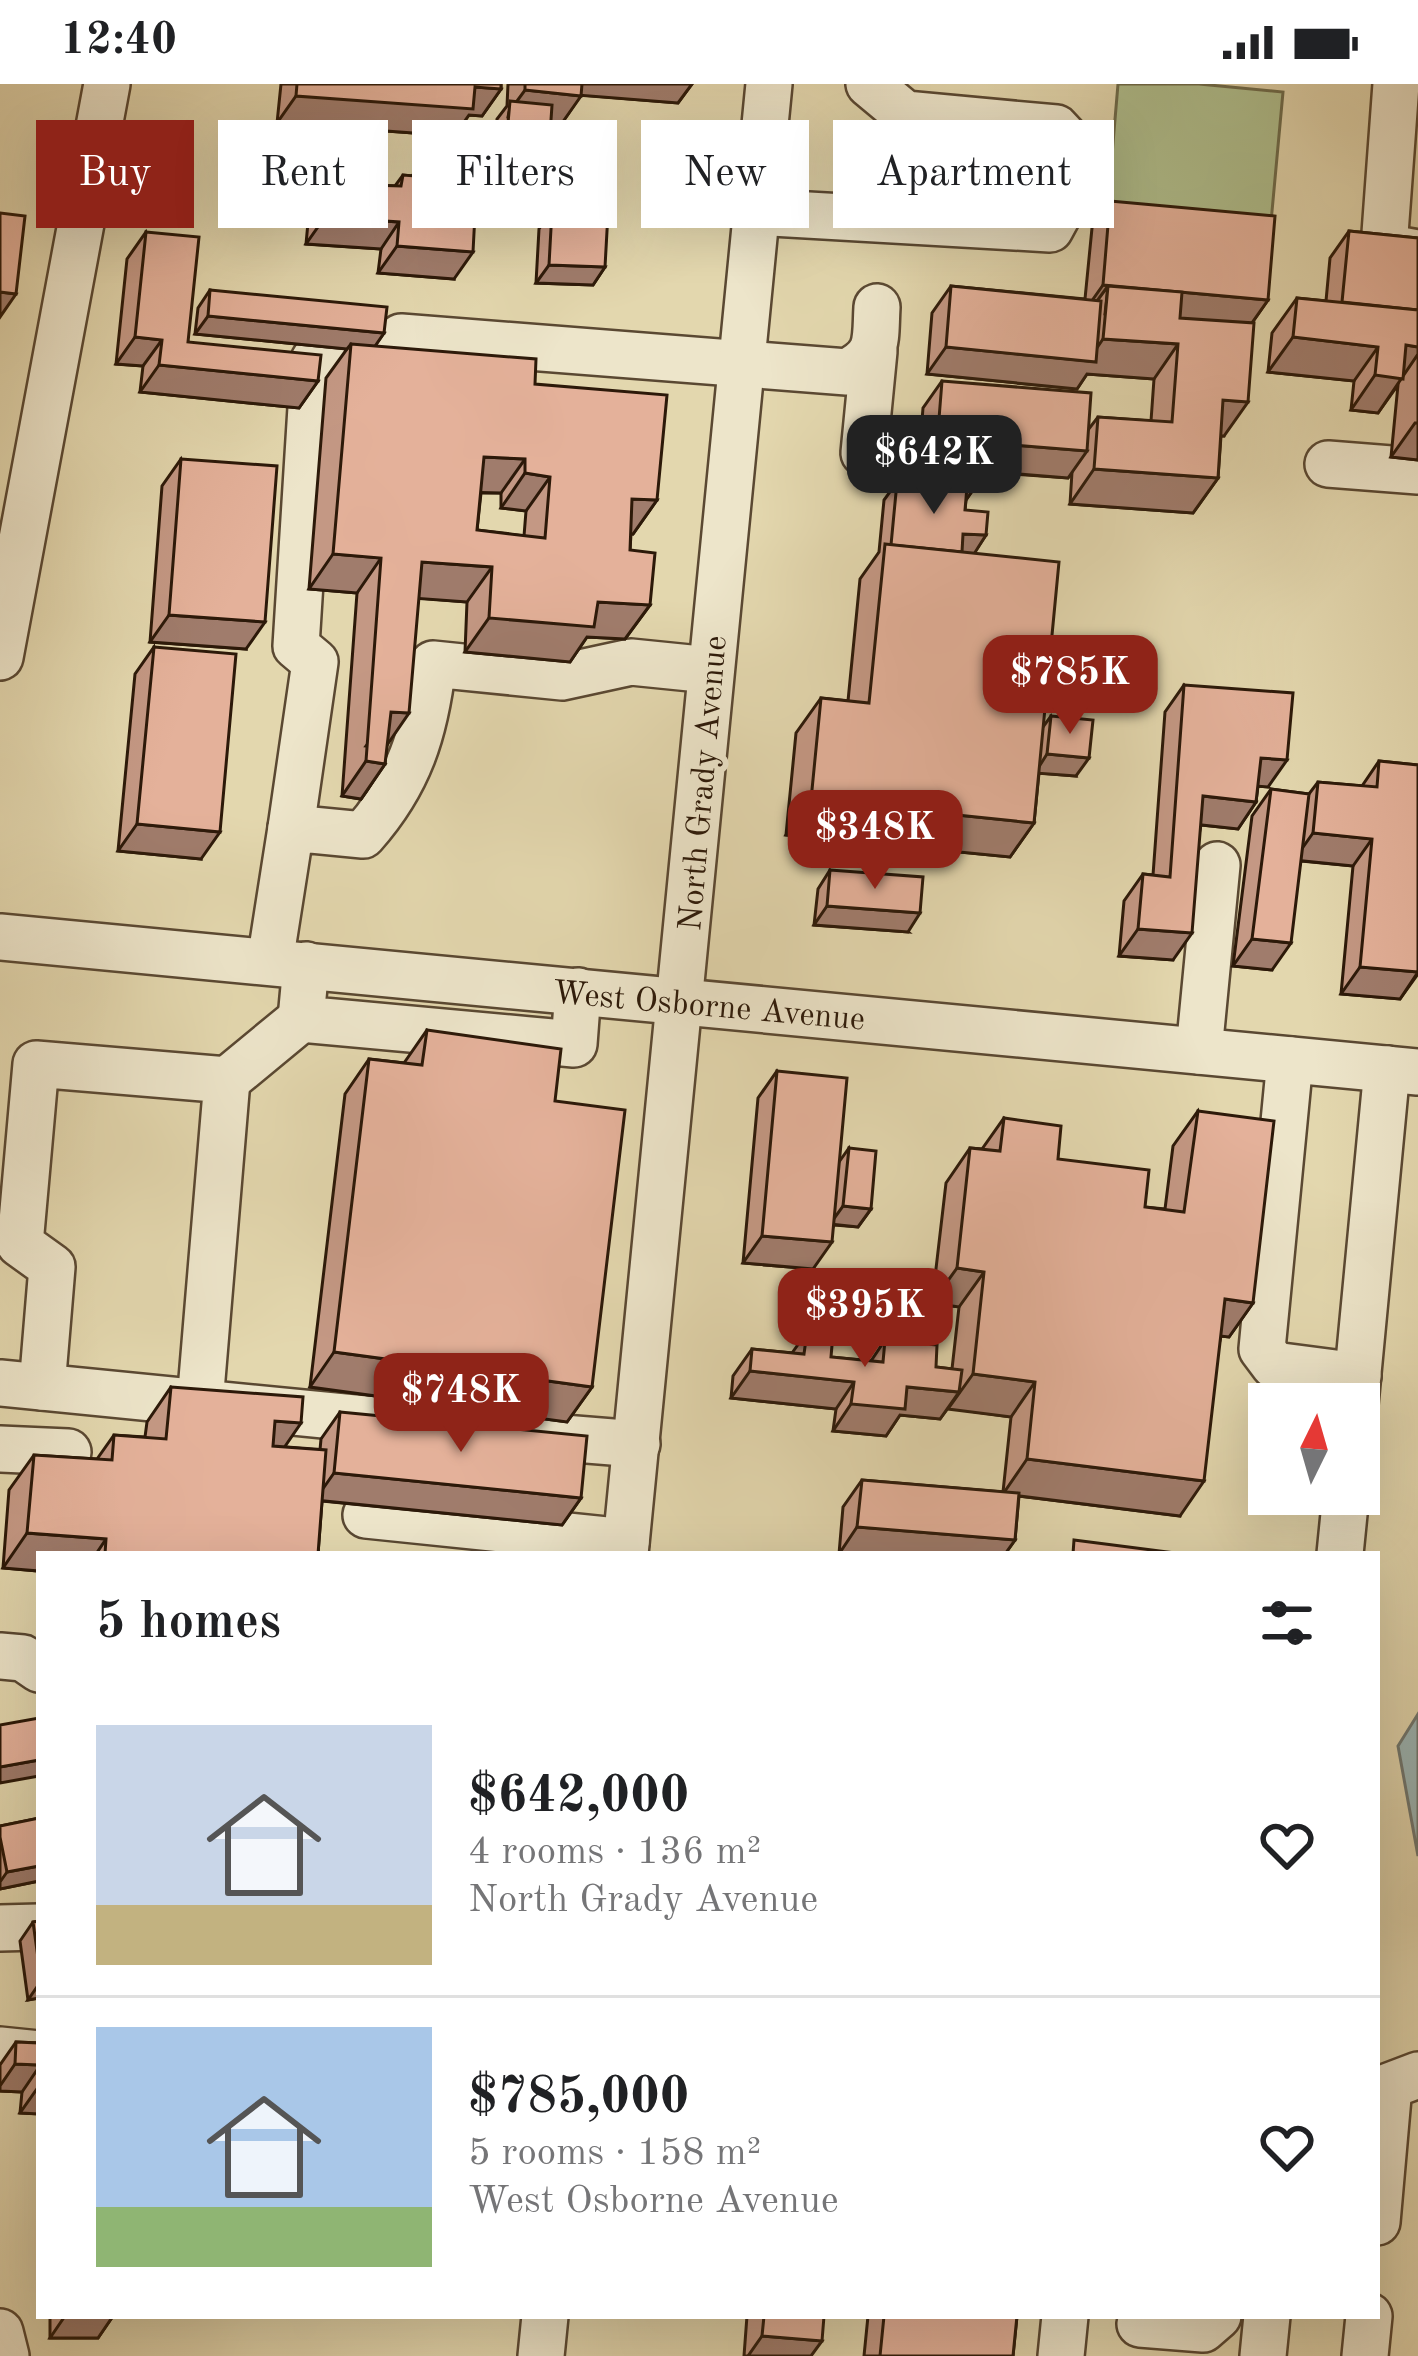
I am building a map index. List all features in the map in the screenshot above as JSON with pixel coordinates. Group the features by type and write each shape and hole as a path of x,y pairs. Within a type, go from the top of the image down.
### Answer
{"street":[{"path":"0,657 8,574 107,84"},
{"name":"North Grady Avenue","path":"765,120 769,84"},
{"path":"809,215 1050,229 1062,207 1070,143 1056,128 905,114 869,84"},
{"path":"1396,84 1405,141 1384,247 1418,253"},
{"name":"North Grady Avenue","path":"626,1548 754,228"},
{"path":"301,1019 288,964 291,829 315,662 296,646 314,360 397,366 401,338 847,372 865,363 876,329 864,453"},
{"path":"1328,464 1418,471"},
{"path":"291,829 363,836 393,802 426,719 433,664 562,677 631,662 710,670"},
{"path":"1199,1051 1217,866"},
{"name":"West Osborne Avenue","path":"0,937 1402,1070"},
{"path":"447,1427 21,1385 52,1267 20,1244 36,1064 226,1080 301,1019 574,1044 578,991"},
{"path":"1290,1060 1262,1349 1274,1365 1333,1383"},
{"path":"1357,1383 1402,1070"},
{"path":"200,1403 226,1080"},
{"path":"493,1431 637,1444"},
{"path":"0,1449 68,1452"},
{"path":"366,1515 626,1548"},
{"path":"1340,1551 1344,1515"},
{"path":"0,1656 23,1658 36,1667"},
{"path":"0,1928 36,1927"},
{"path":"0,2050 36,2054"},
{"path":"1380,2188 1389,2086 1418,2074"},
{"path":"541,2356 545,2319"},
{"path":"1061,2356 1065,2319"},
{"path":"1140,2324 1203,2329 1215,2319"},
{"path":"1264,2356 1268,2319"},
{"path":"1366,2356 1369,2319"},
{"path":"0,2332 5,2356"}],"green space":[{"path":"1118,84 1199,84 1283,92 1269,244 1084,312 1094,228 1114,228"}],"water":[{"path":"1418,1714 1418,1856 1398,1746"}],"building":[{"path":"297,84 501,84 501,89 475,87 473,109 296,96"},
{"path":"525,84 582,84 581,96 525,90"},
{"path":"510,101 552,105 551,120 508,120"},
{"path":"403,175 412,176 412,228 474,228 473,252 397,246 399,222 388,221 388,186 401,186"},
{"path":"1114,201 1275,216 1268,300 1103,285"},
{"path":"0,213 25,216 16,294 0,292"},
{"path":"551,228 607,228 605,267 549,265"},
{"path":"1349,231 1418,238 1418,310 1342,302"},
{"path":"146,232 199,237 188,342 321,355 318,381 159,365 162,340 135,337"},
{"path":"951,286 1101,301 1096,362 946,347"},
{"path":"1108,286 1182,292 1180,318 1254,323 1248,402 1223,400 1218,478 1094,469 1098,417 1172,422 1178,344 1103,339"},
{"path":"210,290 387,307 384,333 208,316"},
{"path":"1297,298 1418,310 1418,347 1406,345 1403,379 1375,375 1378,347 1293,337"},
{"path":"351,344 536,359 535,384 667,395 657,500 632,499 630,550 655,553 650,605 598,602 594,627 489,618 492,567 422,562 409,713 391,712 385,764 366,761 381,558 333,554","holes":["484,457 525,459 525,473 550,477 545,538 477,530"]},
{"path":"942,381 1091,393 1087,451 987,443 985,473 935,469"},
{"path":"181,459 277,466 265,622 169,615"},
{"path":"897,482 967,487 965,510 988,512 986,535 963,534 962,552 891,545"},
{"path":"885,544 1059,562 1034,823 811,800 821,698 869,703"},
{"path":"154,647 236,654 220,832 137,824"},
{"path":"1184,685 1293,693 1287,760 1261,758 1256,802 1203,796 1192,933 1138,929 1143,874 1170,877"},
{"path":"1051,716 1093,720 1089,758 1047,754"},
{"path":"1379,761 1418,765 1418,972 1360,967 1372,839 1313,833 1318,782 1377,787"},
{"path":"1271,789 1309,794 1291,943 1252,939"},
{"path":"830,870 923,877 920,913 827,906"},
{"path":"427,1030 561,1049 555,1101 625,1110 592,1387 334,1352 369,1059 422,1065"},
{"path":"777,1071 847,1078 832,1242 762,1236"},
{"path":"1198,1111 1274,1121 1253,1303 1225,1299 1204,1481 1027,1459 1035,1382 973,1374 984,1272 957,1268 970,1148 1000,1151 1004,1118 1061,1126 1058,1159 1149,1170 1145,1207 1184,1212"},
{"path":"849,1148 876,1151 871,1209 843,1206"},
{"path":"807,1332 833,1334 831,1357 883,1362 885,1340 937,1345 936,1367 962,1370 959,1392 907,1387 905,1409 851,1404 854,1382 750,1371 752,1349 804,1354"},
{"path":"171,1387 303,1397 301,1423 275,1421 273,1446 326,1450 318,1551 105,1551 106,1539 27,1533 34,1455 112,1460 114,1435 166,1439"},
{"path":"340,1412 587,1436 581,1498 334,1473"},
{"path":"862,1480 1019,1493 1015,1540 857,1527"},
{"path":"1074,1540 1160,1551 1073,1551"},
{"path":"36,1719 36,1761 0,1767 0,1725"},
{"path":"36,1819 36,1867 7,1872 0,1826"},
{"path":"16,2042 36,2043 36,2065 15,2064"},
{"path":"764,2319 824,2319 822,2341 762,2336"},
{"path":"884,2319 1017,2319 1013,2356 880,2356"}]}
